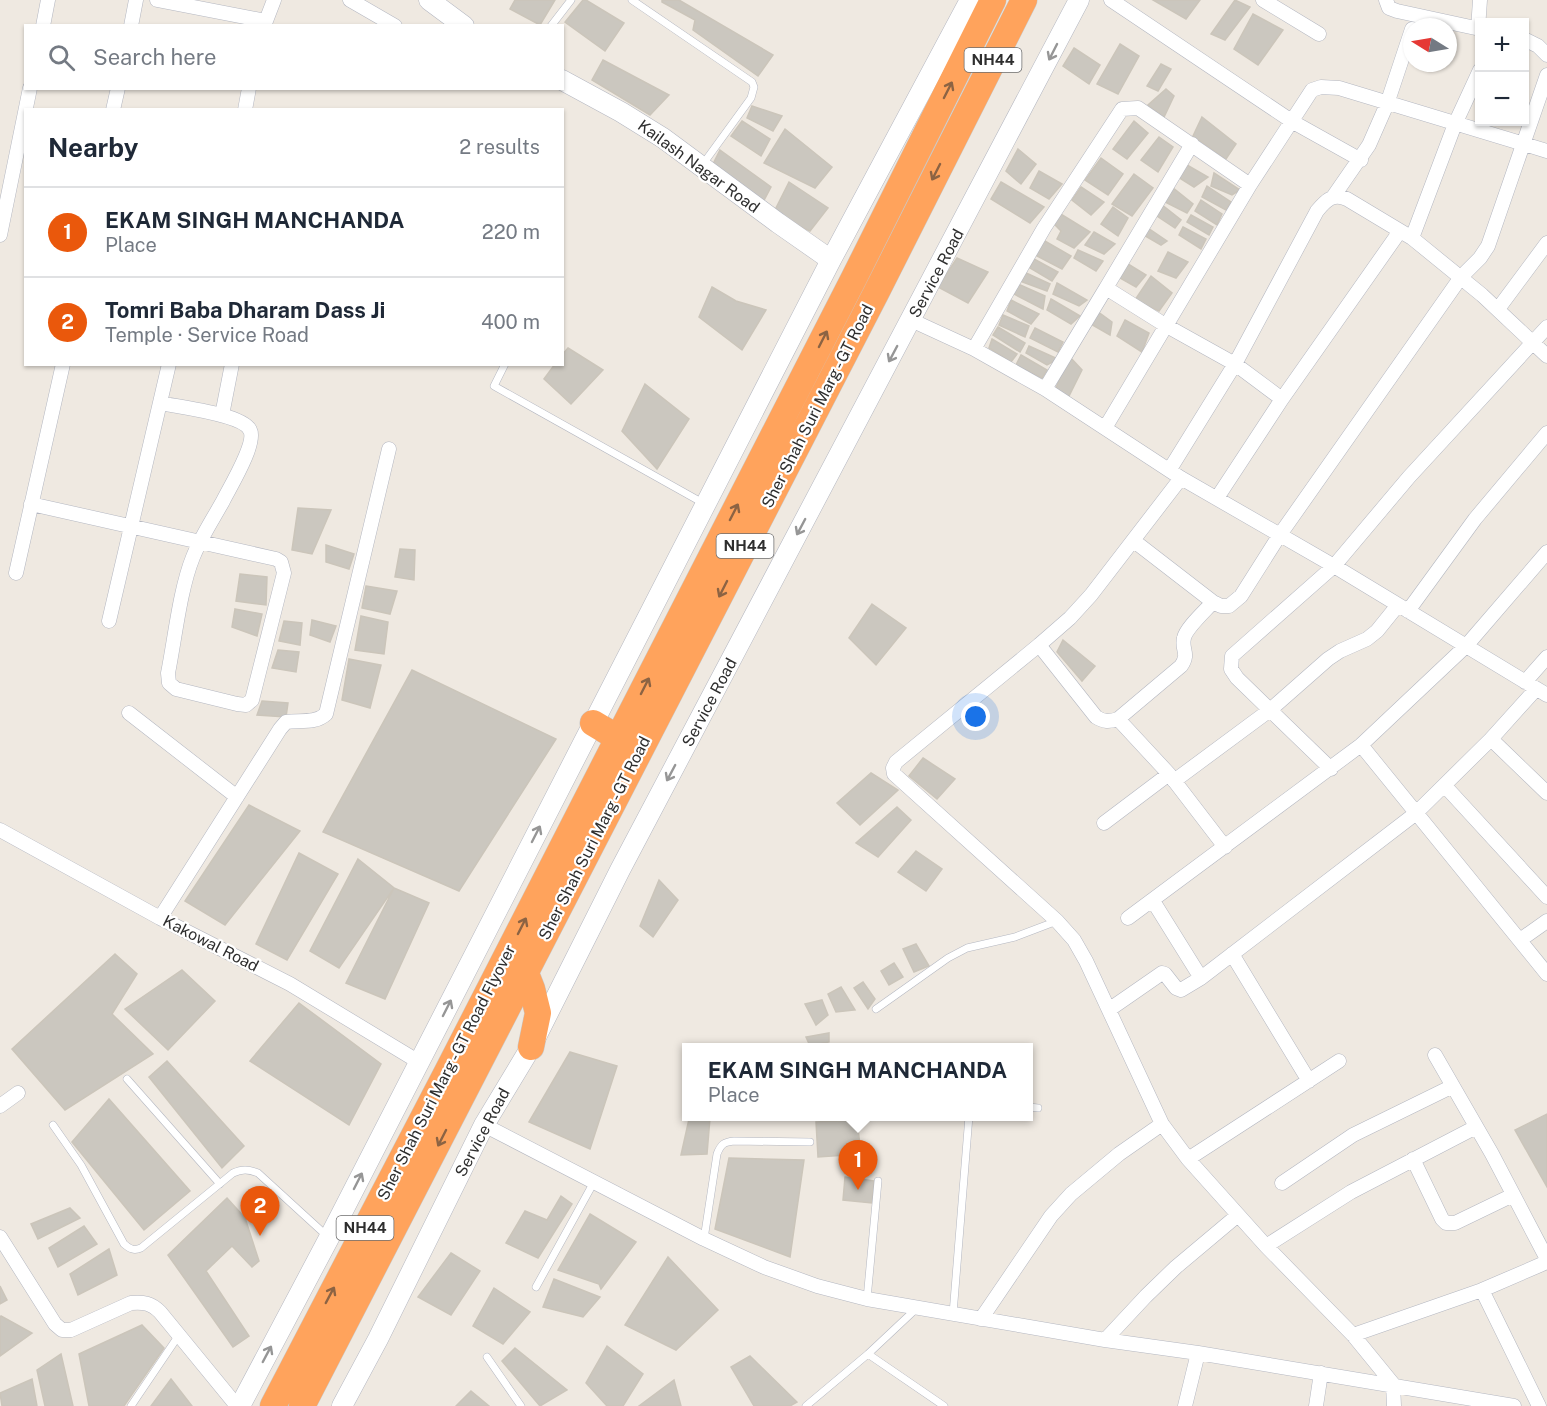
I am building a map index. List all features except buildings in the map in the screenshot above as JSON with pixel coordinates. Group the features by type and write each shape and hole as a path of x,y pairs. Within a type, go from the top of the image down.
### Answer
{"highway":[{"name":"Sher Shah Suri Marg - GT Road","path":"618,738 993,0"},
{"name":"Sher Shah Suri Marg - GT Road","path":"525,971 876,293 1024,0"},
{"path":"593,723 618,738"},
{"name":"Sher Shah Suri Marg - GT Road Flyover","path":"278,1395 618,738"},
{"path":"525,971 538,1013 531,1047"},
{"name":"Sher Shah Suri Marg - GT Road Flyover","path":"305,1402 469,1086 525,971"}],"street":[{"path":"43,24 48,0"},
{"path":"131,24 136,0"},
{"path":"157,0 265,23 274,0"},
{"path":"350,0 391,24"},
{"path":"429,0 461,24"},
{"path":"0,1237 55,1324 62,1329 71,1330 131,1304 142,1302 152,1304 238,1406 329,1238 831,260 970,0"},
{"name":"Service Road","path":"342,1406 378,1339 484,1125 531,1047 620,870 1080,0"},
{"path":"1111,0 1293,122 1361,160"},
{"path":"1263,0 1318,34"},
{"path":"1386,0 1389,8 1405,18"},
{"path":"1479,18 1480,0"},
{"path":"1457,27 1475,29"},
{"path":"1529,42 1538,46 1547,55"},
{"path":"1170,469 1235,364 1317,211 1325,201 1333,196 1369,146 1403,55"},
{"path":"1217,498 1282,399 1406,234 1478,72"},
{"path":"1134,541 1212,602 1221,606 1229,606 1241,596 1279,536 1461,277 1480,258 1488,246 1547,75"},
{"name":"Kailash Nagar Road","path":"564,81 663,138 831,260"},
{"path":"1105,428 1250,185 1312,90 1321,87 1339,88 1547,151"},
{"path":"25,108 29,90"},
{"path":"113,108 118,90"},
{"path":"245,108 249,90"},
{"path":"974,349 1044,228 1122,109 1138,108 1250,185"},
{"path":"0,235 5,187 24,112"},
{"path":"1045,389 1192,144"},
{"path":"1333,196 1347,199 1406,234 1498,309 1547,356"},
{"path":"1498,309 1547,243"},
{"path":"1106,288 1165,325 1235,364 1282,399"},
{"path":"911,320 974,349 1045,389 1181,478 1334,566 1536,689"},
{"path":"1331,769 1233,674 1230,669 1232,656 1334,566 1409,477 1547,327"},
{"path":"16,573 63,366"},
{"path":"109,621 169,366"},
{"path":"222,415 232,366"},
{"path":"31,504 132,526 201,542 276,559 281,562 284,567 256,690 252,700 246,705 176,689 169,683 168,673 186,580 193,558 201,542 233,482 251,443 251,432 246,424 222,415 160,403"},
{"path":"1104,823 1270,710 1328,659 1377,631 1403,608 1547,433"},
{"path":"160,918 280,729 286,722 313,721 321,719 326,714 388,449"},
{"path":"1181,478 1134,541 1070,618 896,762 893,768 894,774 1074,939 1110,1010 1162,1124 1188,1159 1266,1246 1353,1335 1393,1384 1394,1406"},
{"path":"1128,918 1361,745 1466,646 1547,552"},
{"path":"1039,645 1096,717 1109,722 1118,719 1181,666 1186,655 1184,643 1186,633 1212,602"},
{"path":"1110,1010 1162,973 1176,988 1181,990 1201,978 1415,814 1491,739 1536,689 1547,657"},
{"path":"129,713 237,797"},
{"path":"1118,719 1171,778 1225,847"},
{"path":"1491,739 1547,793"},
{"path":"1361,745 1547,974"},
{"path":"1445,786 1547,897"},
{"name":"Kakowal Road","path":"0,830 160,918 290,984 419,1062"},
{"path":"1153,901 1201,978"},
{"path":"1520,940 1547,921"},
{"path":"1232,954 1309,1081"},
{"path":"1353,1335 1482,1290 1547,1261 1435,1055"},
{"path":"1188,1159 1339,1061"},
{"path":"1282,1183 1353,1135 1453,1086"},
{"path":"0,1106 18,1093"},
{"path":"981,1319 1052,1216 1071,1194 1119,1154 1162,1124"},
{"path":"484,1125 704,1239 764,1267 867,1299 1105,1340 1393,1384 1514,1406"},
{"path":"1266,1246 1351,1192 1476,1127"},
{"path":"1413,1159 1446,1223 1455,1223 1513,1195"},
{"path":"1105,1340 1176,1267 1238,1215"},
{"path":"1482,1290 1539,1406"},
{"path":"1185,1406 1198,1353"},
{"path":"1316,1406 1321,1373"}],"lane":[{"path":"553,24 571,0"},
{"path":"632,0 752,82 754,87 751,98 702,166"},
{"path":"504,366 494,387 706,504"},
{"path":"876,1009 948,958 967,948 1015,938 1057,921"},
{"path":"127,1078 220,1184"},
{"path":"1033,1107 1038,1108"},
{"path":"953,1314 969,1121"},
{"path":"53,1125 81,1165 124,1244 129,1249 141,1248 242,1169 258,1173 329,1238"},
{"path":"704,1239 720,1145 734,1141 810,1142"},
{"path":"867,1299 878,1181"},
{"path":"536,1287 594,1182"},
{"path":"806,1406 868,1354 916,1308"},
{"path":"131,1406 179,1335"},
{"path":"868,1354 944,1406"},
{"path":"487,1357 521,1406"},
{"path":"813,1401 819,1406"}],"place":[{"name":"EKAM SINGH MANCHANDA","path":"858,1190"},
{"name":"Tomri Baba Dharam Dass Ji","path":"260,1236"}]}
